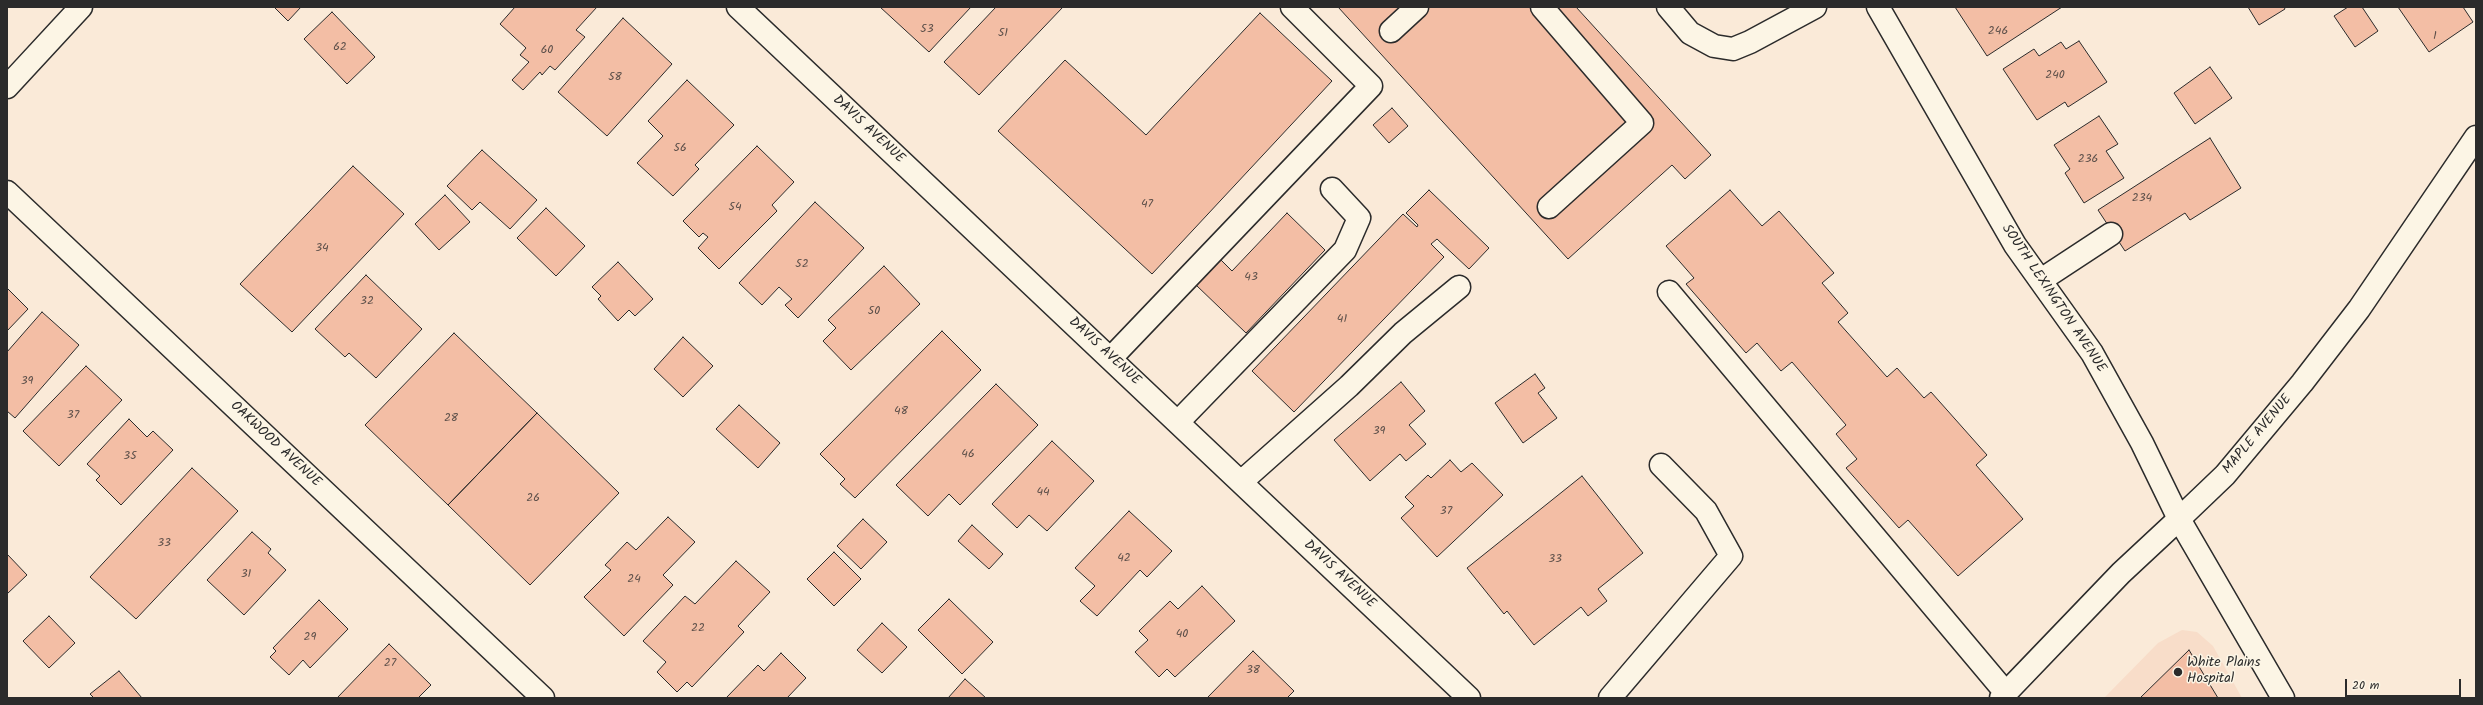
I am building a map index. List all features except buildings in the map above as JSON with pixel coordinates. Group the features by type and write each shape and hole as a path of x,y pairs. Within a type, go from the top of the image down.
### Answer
{"street":[{"path":"7,87 81,7"},
{"name":"DAVIS AVENUE","path":"738,7 1469,698"},
{"path":"1111,358 1372,86 1292,7"},
{"path":"1392,31 1417,7"},
{"path":"1542,7 1642,123 1548,208"},
{"path":"1668,7 1690,33 1714,46 1733,49 1750,42 1814,7"},
{"name":"SOUTH LEXINGTON AVENUE","path":"1878,7 2015,245 2092,353 2145,449 2179,519 2283,698"},
{"name":"MAPLE AVENUE","path":"2003,696 2121,573 2225,475 2302,383 2359,309 2476,137"},
{"path":"1178,422 1345,250 1359,218 1332,189"},
{"name":"OAKWOOD AVENUE","path":"7,192 543,698"},
{"path":"2041,280 2111,234"},
{"path":"1241,482 1349,386 1403,333 1459,287"},
{"path":"1669,292 2003,696"},
{"path":"1610,698 1731,556 1706,511 1662,465"}],"shaded area":[{"name":"White Plains Hospital","path":"2182,630 2197,632 2213,646 2242,698 2104,698 2158,643"}],"place":[{"name":"White Plains Hospital","path":"2178,672"}]}
